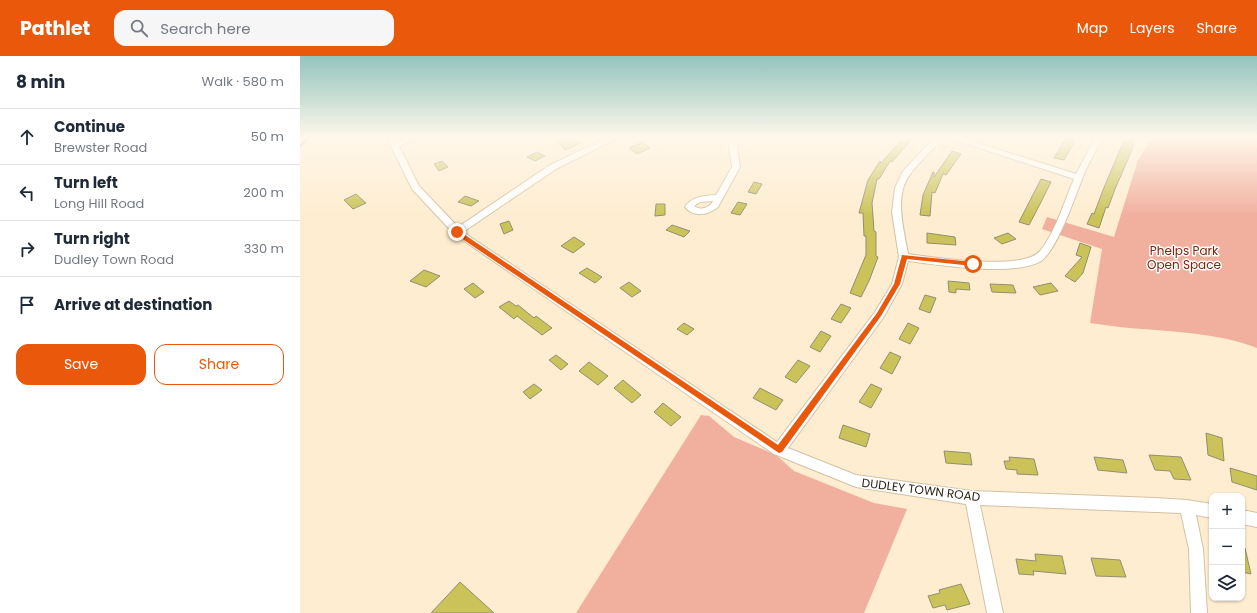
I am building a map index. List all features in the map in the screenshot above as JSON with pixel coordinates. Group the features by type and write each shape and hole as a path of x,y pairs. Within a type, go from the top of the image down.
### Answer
{"street":[{"name":"DUDLEY TOWN ROAD","path":"404,164 415,186 457,232 779,450 856,481 972,498 1187,507 1209,511"},
{"path":"457,232 559,164"},
{"path":"718,198 736,167 736,164"},
{"path":"779,450 879,315 897,284 904,257 896,212 899,188 906,173 914,164"},
{"path":"1035,164 1079,178"},
{"path":"904,257 935,261 1015,266 1037,259 1050,244 1086,164"},
{"path":"972,498 995,613"},
{"path":"1187,507 1196,549 1199,613"},
{"path":"1245,518 1257,520"}],"green space":[{"name":"Phelps Park Open Space","path":"1137,164 1257,164 1257,348 1243,343 1201,334 1090,323 1102,249 1042,229 1047,217 1114,237"},
{"path":"701,415 709,416 734,437 776,455 794,471 874,503 907,509 864,613 576,613"}],"building":[{"path":"434,164 445,164 448,167 439,171"},
{"path":"878,164 888,164 879,179 877,179 872,203 874,231 876,232 876,256 878,257 861,297 850,293 866,255 866,236 864,236 863,213 859,213 868,180"},
{"path":"943,164 954,164 946,175 943,174 935,193 932,192 930,216 920,215 923,195 933,172 934,177"},
{"path":"1114,164 1126,164 1108,208 1106,207 1099,228 1087,224 1092,213 1094,214"},
{"path":"1041,179 1051,182 1039,206 1029,225 1019,222"},
{"path":"754,182 762,184 756,194 748,192"},
{"path":"356,194 366,203 353,209 344,200"},
{"path":"465,196 479,201 471,206 458,202"},
{"path":"738,202 747,204 740,215 731,213"},
{"path":"656,204 665,204 665,215 655,216"},
{"path":"509,221 513,230 504,234 500,224"},
{"path":"672,225 690,231 684,237 666,230"},
{"path":"927,233 955,237 956,245 927,243"},
{"path":"1008,233 1016,239 1002,244 994,238"},
{"path":"574,237 585,244 573,253 561,246"},
{"path":"1080,243 1091,247 1083,273 1075,282 1065,276 1082,257 1076,255"},
{"path":"587,268 602,277 595,283 579,273"},
{"path":"424,270 440,276 426,287 410,281"},
{"path":"948,281 969,283 970,290 956,289 956,293 949,292"},
{"path":"629,282 641,291 632,297 620,288"},
{"path":"473,283 484,292 475,298 464,289"},
{"path":"1051,283 1058,291 1040,295 1033,287"},
{"path":"990,284 1013,285 1016,293 992,292"},
{"path":"925,295 936,298 930,313 919,309"},
{"path":"509,301 516,306 518,305 534,318 536,316 552,328 542,335 517,316 514,319 499,307"},
{"path":"841,304 851,308 841,323 831,319"},
{"path":"684,323 694,329 687,335 677,329"},
{"path":"908,323 919,328 910,344 899,339"},
{"path":"821,331 831,336 820,352 810,347"},
{"path":"890,352 901,357 892,374 880,368"},
{"path":"556,355 568,364 561,370 549,360"},
{"path":"798,360 810,366 796,383 785,377"},
{"path":"589,362 608,376 598,385 579,371"},
{"path":"623,380 641,395 632,403 614,388"},
{"path":"534,384 542,390 530,399 523,392"},
{"path":"871,384 882,389 871,408 859,402"},
{"path":"760,388 783,400 776,410 753,398"},
{"path":"663,403 681,417 671,426 654,412"},
{"path":"843,425 870,434 866,447 839,438"},
{"path":"1206,433 1222,438 1224,461 1208,455"},
{"path":"944,451 970,453 972,465 946,463"},
{"path":"1149,455 1181,457 1191,480 1174,479 1170,471 1155,470"},
{"path":"1009,457 1034,459 1038,475 1017,474 1017,470 1006,469 1004,461 1010,461"},
{"path":"1094,457 1123,460 1127,473 1098,470"},
{"path":"1230,468 1257,476 1257,490 1232,482"},
{"path":"1245,548 1251,574 1245,573"},
{"path":"1035,554 1062,556 1066,574 1033,571 1034,575 1019,574 1016,559 1036,561"},
{"path":"1091,558 1120,560 1126,577 1096,576"},
{"path":"460,582 494,613 431,613"},
{"path":"961,584 970,604 947,610 945,605 933,608 928,596 940,593 939,590"}],"route":[{"path":"457,232 779,450 879,315 897,284 904,257 973,264"}]}
